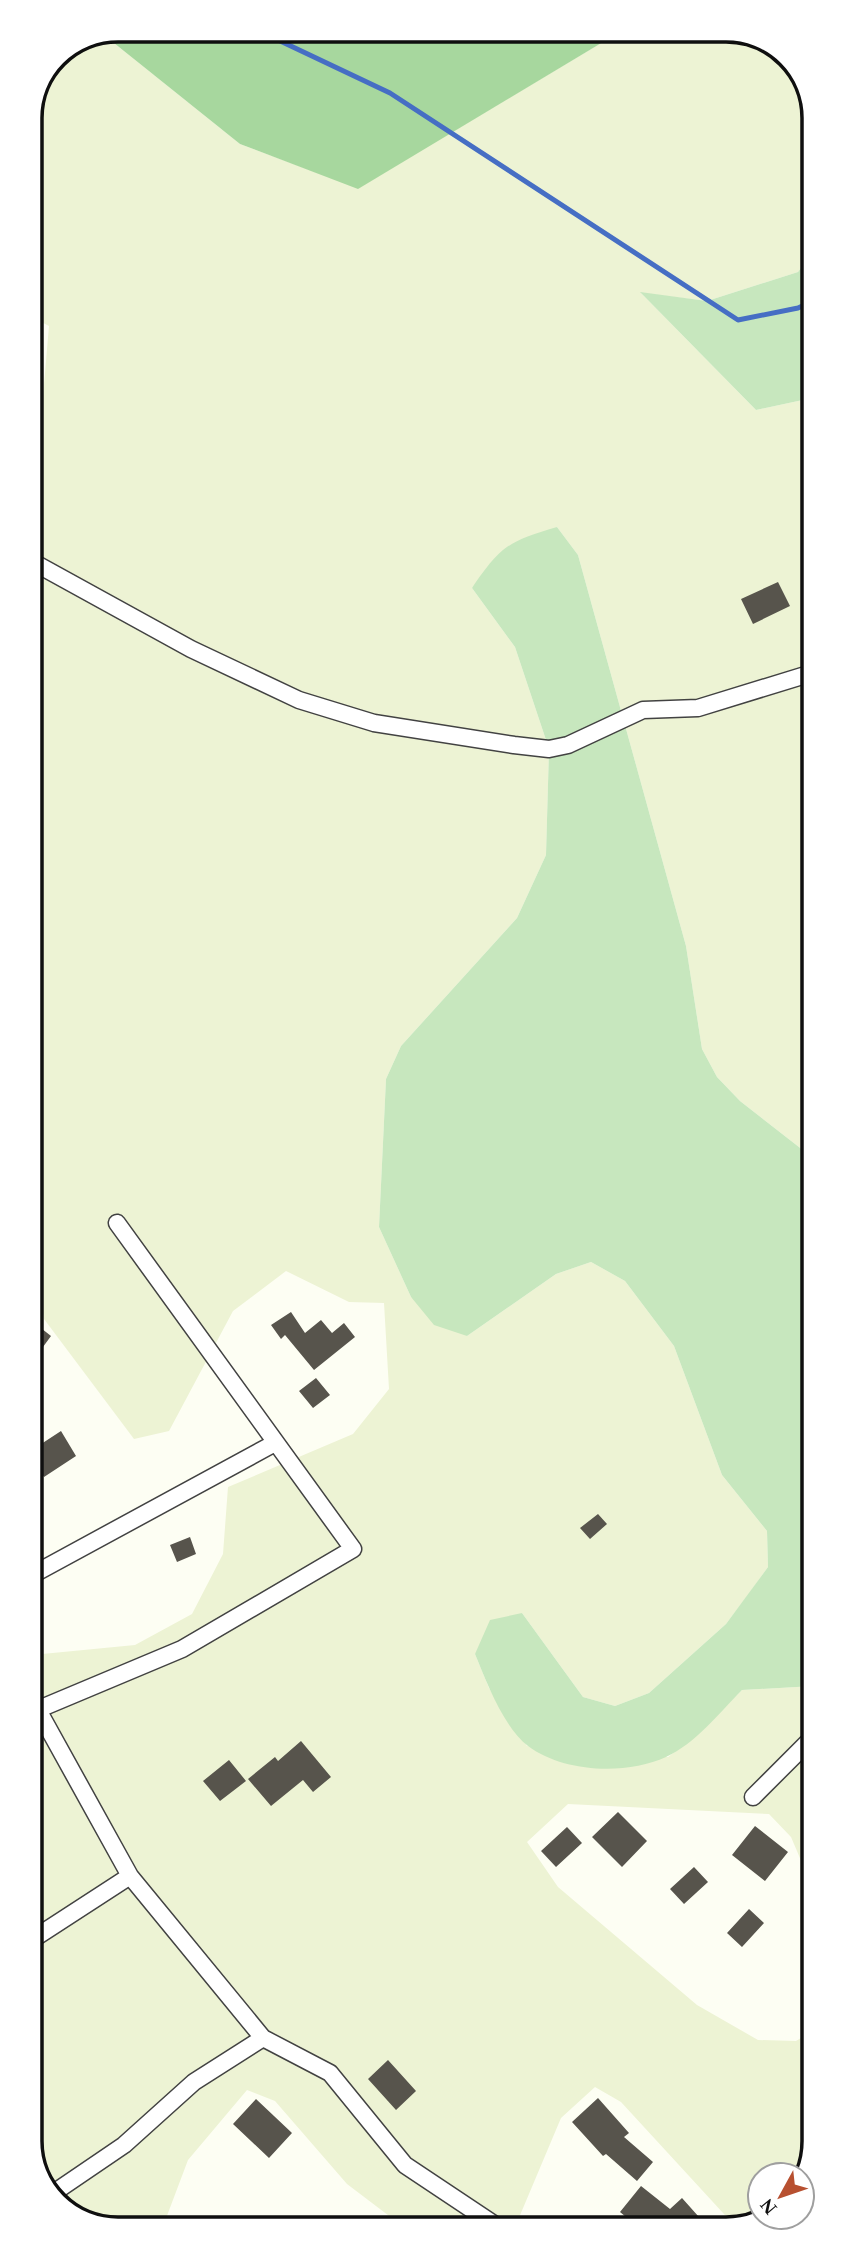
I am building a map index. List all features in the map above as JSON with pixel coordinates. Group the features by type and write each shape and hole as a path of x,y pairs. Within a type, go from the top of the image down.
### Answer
{"street":[{"path":"42,567 191,649 299,700 374,723 514,745 549,749 568,746 643,710 698,708 802,676"},
{"path":"42,1701 181,1649 353,1549 117,1223"},
{"path":"42,1570 275,1443"},
{"path":"42,1717 130,1876 263,2038 330,2073 405,2165 483,2217"},
{"path":"753,1797 802,1748"},
{"path":"42,1933 130,1876"},
{"path":"60,2189 124,2145 194,2082 263,2038"}],"green space":[{"path":"113,42 240,144 358,188 603,42 731,42 746,45 768,55 783,68 799,98 802,118 802,266 798,272 707,301 641,293 756,410 802,400 802,1149 740,1101 717,1077 702,1049 686,946 578,555 557,527 472,588 515,647 549,749 546,855 517,918 401,1046 386,1079 379,1227 411,1297 467,1336 556,1274 591,1262 625,1281 674,1346 722,1475 767,1531 768,1567 748,1595 726,1624 649,1693 615,1706 583,1697 522,1613 475,1654 489,1688 527,1746 668,1757 694,1737 742,1690 802,1687 802,1863 791,1837 769,1814 568,1804 527,1842 558,1887 697,2005 758,2040 796,2041 802,2037 801,2156 799,2161 746,2161 746,2214 727,2217 621,2102 595,2087 561,2118 519,2217 390,2217 347,2184 275,2101 247,2090 188,2160 167,2217 113,2217 89,2211 68,2198 58,2187 45,2161 42,2141 42,1654 135,1645 192,1614 223,1554 228,1487 353,1434 389,1389 384,1303 349,1302 286,1271 233,1311 169,1431 134,1439 44,1319 42,1307 42,408 49,326 42,322 42,113 50,84 64,64 89,48"},
{"path":"113,42 603,42 358,189 240,144"},
{"path":"802,266 802,400 756,410 640,292 707,301 798,272"},
{"path":"557,527 578,555 686,946 702,1049 717,1077 740,1101 802,1149 802,1687 742,1690 707,1727 677,1751 650,1763 615,1769 559,1762 528,1746 519,1738 497,1703 475,1654 490,1620 522,1613 583,1697 615,1706 649,1693 726,1624 768,1567 767,1531 722,1475 674,1346 625,1281 591,1262 556,1274 467,1336 434,1325 411,1297 379,1227 386,1079 401,1046 517,918 546,855 549,749 515,647 472,588 498,554 527,537"}],"building":[{"path":"778,582 790,606 753,624 741,599"},
{"path":"291,1312 305,1333 321,1320 332,1333 344,1323 355,1337 314,1370 285,1335 281,1339 271,1325"},
{"path":"42,1329 51,1336 42,1348"},
{"path":"316,1378 330,1395 313,1408 299,1391"},
{"path":"61,1431 76,1456 44,1477 42,1443"},
{"path":"598,1514 607,1524 590,1539 580,1528"},
{"path":"190,1537 196,1554 177,1562 170,1545"},
{"path":"301,1741 331,1777 313,1792 303,1780 271,1806 248,1779 275,1757 278,1761"},
{"path":"229,1760 246,1781 220,1801 203,1781"},
{"path":"618,1812 647,1841 622,1867 592,1837"},
{"path":"755,1826 788,1852 765,1881 732,1855"},
{"path":"567,1827 582,1843 556,1867 541,1851"},
{"path":"694,1867 708,1882 684,1904 670,1889"},
{"path":"749,1909 764,1923 742,1947 727,1933"},
{"path":"388,2060 416,2091 396,2110 368,2079"},
{"path":"598,2098 629,2133 624,2137 653,2162 637,2181 606,2154 603,2156 572,2122"},
{"path":"256,2099 292,2133 269,2158 233,2124"},
{"path":"641,2186 670,2209 682,2198 699,2217 626,2217 620,2212"}],"waterway":[{"path":"282,42 390,93 738,320 802,306"}]}
